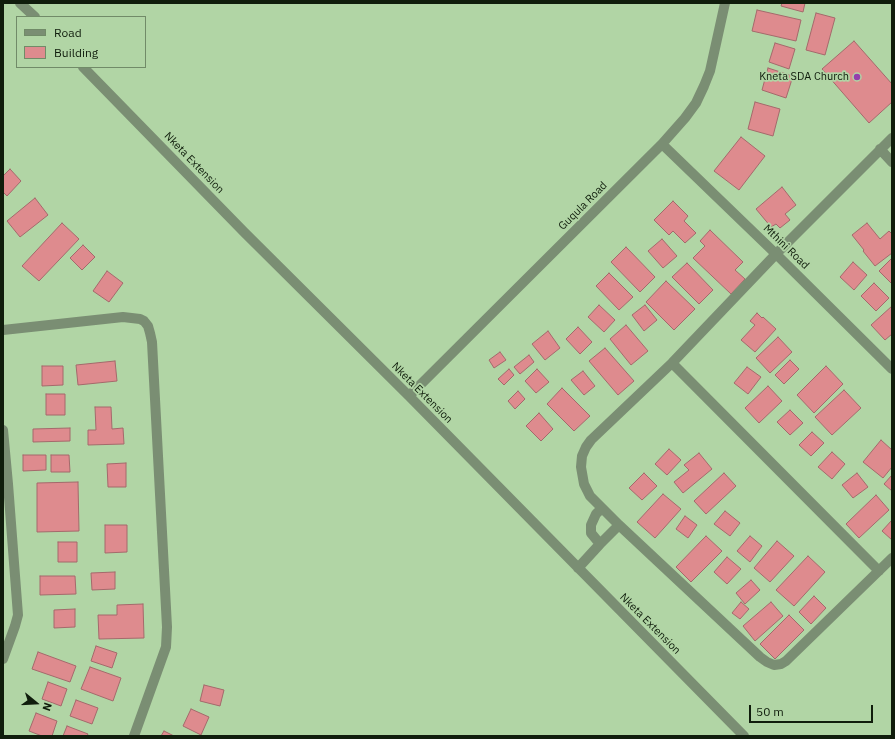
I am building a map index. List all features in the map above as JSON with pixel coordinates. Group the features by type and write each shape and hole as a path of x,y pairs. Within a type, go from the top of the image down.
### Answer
{"street":[{"path":"20,3 34,16"},
{"name":"Guqula Road","path":"409,396 662,144 685,118 696,103 710,71 725,3"},
{"name":"Nketa Extension","path":"84,68 244,232 409,396 744,736"},
{"path":"892,138 776,254 672,363 591,440 582,456 581,466 584,484 590,496 760,657 774,665 781,664 786,661 892,558"},
{"name":"Mthini Road","path":"662,144 892,369"},
{"path":"880,149 892,162"},
{"path":"3,330 123,317 140,319 148,326 152,342 167,627 166,647 134,736"},
{"path":"672,363 879,571"},
{"path":"3,430 6,484 18,615 3,659"},
{"path":"600,544 591,533 591,525 596,514 602,508"},
{"path":"578,568 619,525"}],"building":[{"path":"782,3 805,3 803,12 781,6"},
{"path":"757,10 801,20 796,41 752,31"},
{"path":"816,13 835,18 825,55 806,50"},
{"name":"Kneta SDA Church","path":"854,41 892,84 892,102 869,123 822,69"},
{"path":"775,43 795,49 789,69 769,62"},
{"path":"768,68 793,76 786,98 762,90"},
{"path":"755,102 780,109 773,136 748,129"},
{"path":"741,137 765,156 739,190 714,171"},
{"path":"10,169 21,181 7,196 3,192 3,176"},
{"path":"782,187 796,205 785,214 790,220 780,228 776,224 771,227 756,209"},
{"path":"35,198 48,215 20,237 7,221"},
{"path":"673,201 688,216 684,221 696,233 685,243 673,231 669,235 654,220"},
{"path":"62,223 79,239 39,281 22,266"},
{"path":"867,223 880,239 889,231 892,234 892,253 875,266 852,235"},
{"path":"710,230 743,262 735,270 745,279 731,294 693,258 705,246 700,241"},
{"path":"662,239 677,256 663,268 648,251"},
{"path":"83,245 95,257 82,270 70,258"},
{"path":"626,247 655,277 640,292 611,262"},
{"path":"892,258 892,284 879,271"},
{"path":"853,262 867,275 854,290 840,277"},
{"path":"687,263 713,290 699,304 672,277"},
{"path":"107,271 123,283 109,302 93,291"},
{"path":"609,273 633,297 619,310 596,286"},
{"path":"666,281 695,309 674,330 646,302"},
{"path":"874,283 889,298 876,311 861,296"},
{"path":"599,305 615,320 604,332 588,317"},
{"path":"645,305 657,320 644,331 632,315"},
{"path":"892,306 892,334 885,340 871,325"},
{"path":"757,313 776,329 755,352 741,340 755,325 750,321"},
{"path":"626,325 648,351 631,365 610,339"},
{"path":"578,327 592,342 580,354 566,339"},
{"path":"548,331 560,348 545,360 532,344"},
{"path":"778,337 792,352 770,373 756,358"},
{"path":"605,348 634,381 618,395 589,361"},
{"path":"500,352 506,360 494,368 489,360"},
{"path":"529,355 534,362 520,374 514,367"},
{"path":"790,360 799,369 784,384 775,375"},
{"path":"115,361 117,381 78,385 76,365"},
{"path":"42,366 63,366 63,385 42,386"},
{"path":"826,366 843,384 814,413 797,395"},
{"path":"747,367 761,377 748,394 734,383"},
{"path":"509,369 514,375 504,385 498,379"},
{"path":"537,369 549,382 536,393 525,381"},
{"path":"583,371 595,386 584,395 571,380"},
{"path":"768,386 782,401 759,423 745,408"},
{"path":"562,388 590,416 574,431 547,404"},
{"path":"844,390 861,408 832,435 815,417"},
{"path":"518,391 525,399 515,409 508,401"},
{"path":"46,394 65,394 65,415 46,415"},
{"path":"95,407 111,407 112,429 123,428 124,444 88,445 88,430 96,430"},
{"path":"790,410 803,423 790,435 777,422"},
{"path":"539,413 553,429 541,441 526,426"},
{"path":"70,428 70,441 33,442 33,429"},
{"path":"812,432 824,443 811,456 799,445"},
{"path":"881,440 892,450 892,467 883,478 863,462"},
{"path":"669,449 681,460 667,475 655,464"},
{"path":"832,452 845,464 832,479 818,467"},
{"path":"699,453 712,469 683,493 674,482 689,470 684,465"},
{"path":"23,455 46,455 46,470 23,471"},
{"path":"51,455 69,455 70,472 51,472"},
{"path":"126,463 126,487 108,487 107,464"},
{"path":"644,473 657,486 642,500 629,488"},
{"path":"724,473 736,486 706,514 694,501"},
{"path":"857,473 868,487 853,498 842,485"},
{"path":"892,475 892,491 884,484"},
{"path":"78,482 79,531 37,532 37,483"},
{"path":"663,494 681,509 655,538 637,522"},
{"path":"876,495 889,510 859,538 846,524"},
{"path":"725,511 740,523 730,536 714,524"},
{"path":"685,516 697,525 688,538 676,529"},
{"path":"892,520 892,540 882,531"},
{"path":"105,525 127,525 127,552 105,553"},
{"path":"706,536 722,551 691,582 676,567"},
{"path":"750,536 762,546 750,562 737,551"},
{"path":"777,541 794,556 770,582 754,568"},
{"path":"58,542 77,542 77,562 58,562"},
{"path":"808,556 825,572 794,606 776,590"},
{"path":"727,557 741,569 727,584 714,572"},
{"path":"115,572 115,589 92,590 91,573"},
{"path":"40,576 75,576 76,594 40,595"},
{"path":"751,580 760,590 745,604 736,593"},
{"path":"814,596 826,608 811,624 799,612"},
{"path":"741,602 749,609 740,619 732,613"},
{"path":"771,602 783,616 755,641 743,626"},
{"path":"143,604 144,638 99,639 98,615 117,615 117,605"},
{"path":"75,609 75,627 54,628 54,610"},
{"path":"789,615 804,630 775,659 760,644"},
{"path":"96,646 117,653 112,668 91,661"},
{"path":"38,652 76,666 70,682 32,669"},
{"path":"90,667 121,678 113,701 81,689"},
{"path":"48,682 67,689 61,706 42,699"},
{"path":"204,685 224,690 220,706 200,701"},
{"path":"76,700 98,708 92,724 70,716"},
{"path":"191,709 209,717 201,735 183,726"},
{"path":"36,713 57,721 52,736 42,736 29,731"},
{"path":"67,726 88,734 87,736 63,736"},
{"path":"164,731 174,736 161,736"}],"place":[{"name":"Kneta SDA Church","path":"857,77"}]}
